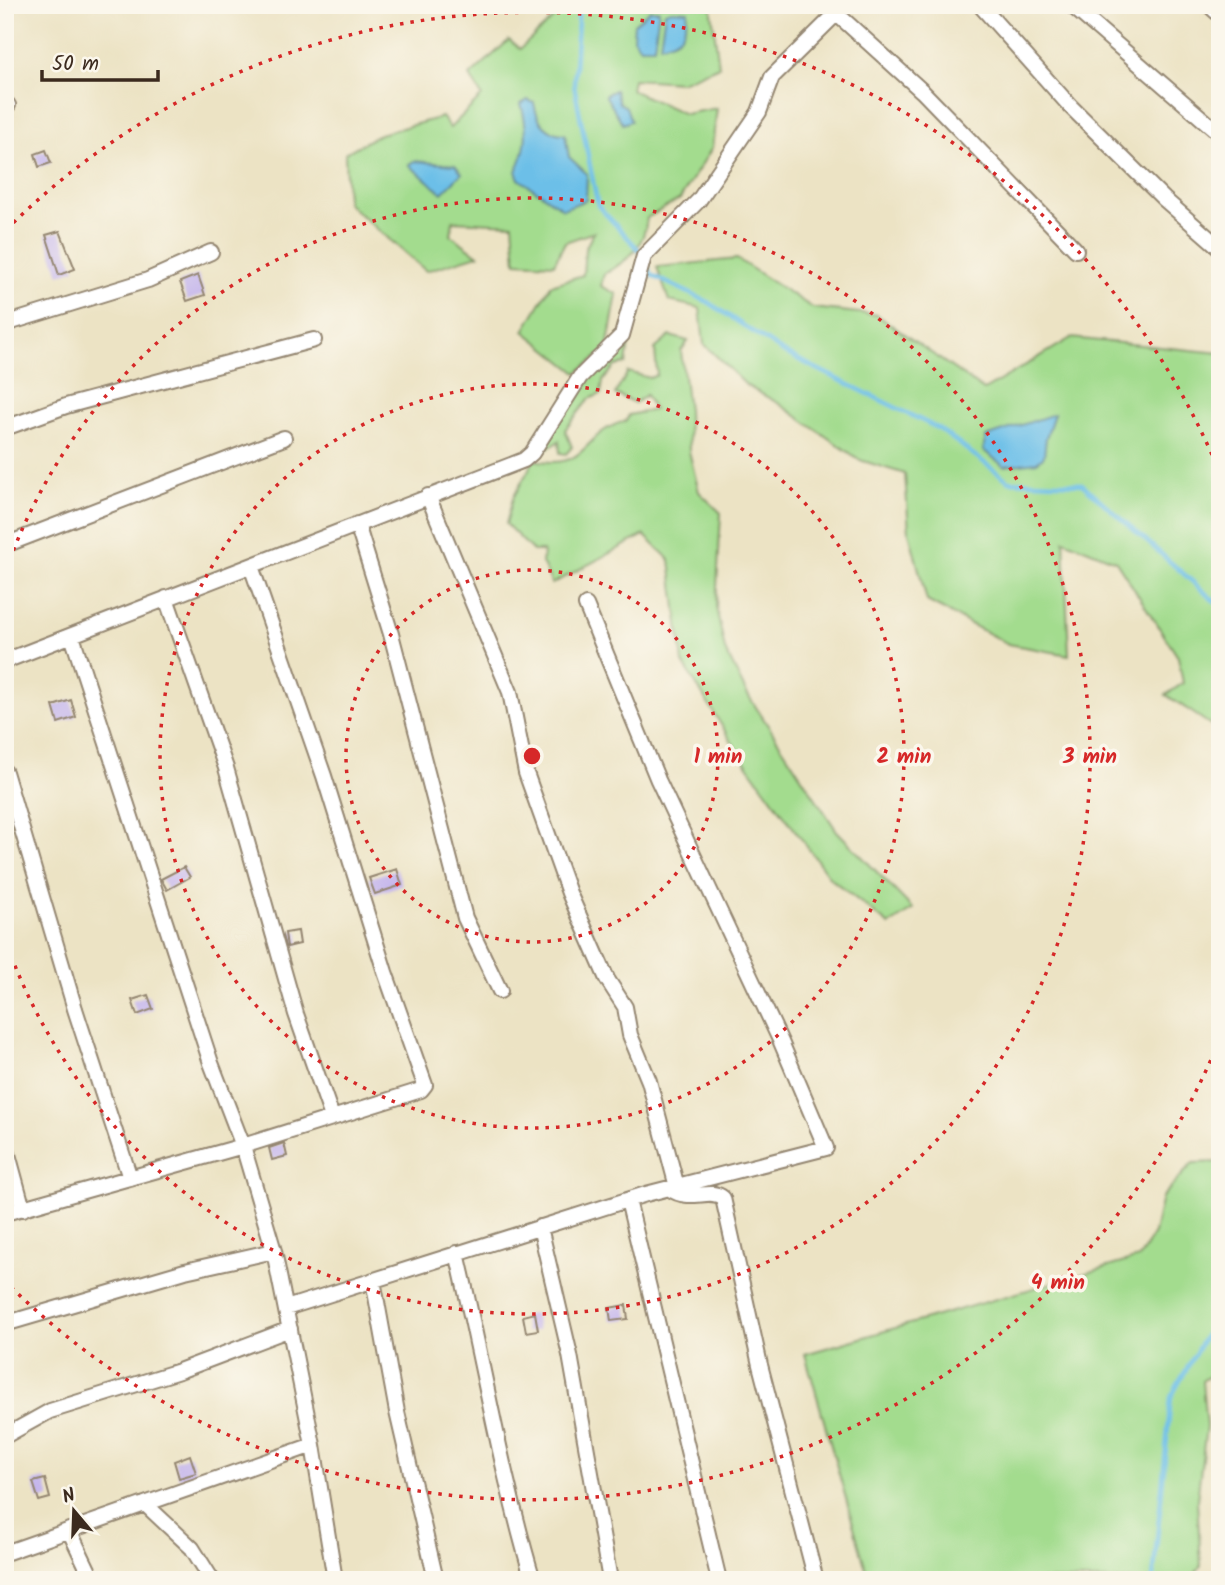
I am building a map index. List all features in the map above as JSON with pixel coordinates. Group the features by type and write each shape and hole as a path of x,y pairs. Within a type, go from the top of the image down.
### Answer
{"street":[{"path":"980,5 1071,107 1164,200 1220,248"},
{"path":"1071,5 1220,134"},
{"path":"1209,5 1220,15"},
{"path":"5,661 428,496 514,466 532,453 580,377 622,335 644,256 699,200 759,112 772,77 841,10 1076,250"},
{"path":"5,324 148,280 211,252"},
{"path":"5,428 66,406 314,340"},
{"path":"5,545 284,439"},
{"path":"428,496 510,692 526,773 569,893 607,979 625,1007 630,1035 649,1081 673,1188 685,1196 713,1193 723,1198 760,1365 816,1580"},
{"path":"357,524 408,695 422,762 465,918 500,991"},
{"path":"5,1213 243,1146 421,1090 425,1078 385,972 324,776 251,566"},
{"path":"166,598 226,768 296,1014 332,1117"},
{"path":"286,1308 628,1200 826,1148 781,1042 658,780 586,605"},
{"path":"72,636 211,1063 243,1146 274,1251 313,1445 335,1580"},
{"path":"5,772 75,1009 130,1178"},
{"path":"5,1143 23,1209"},
{"path":"628,1200 719,1580"},
{"path":"540,1227 570,1355 610,1580"},
{"path":"8,1323 185,1272 274,1251"},
{"path":"457,1254 481,1352 492,1418 533,1580"},
{"path":"373,1280 397,1412 436,1580"},
{"path":"5,1436 50,1411 179,1371 290,1329"},
{"path":"5,1553 313,1445"},
{"path":"145,1504 192,1548 212,1580"},
{"path":"69,1530 93,1580"}],"green space":[{"path":"568,5 711,5 719,66 681,82 633,79 631,90 685,114 717,108 712,148 680,199 647,218 643,237 634,252 604,274 601,286 617,294 607,349 577,373 524,331 551,285 583,275 585,249 594,232 565,242 554,264 516,262 513,224 453,221 451,235 478,255 426,271 347,203 345,153 380,134 442,117 450,128 482,96 470,76 509,40 520,49"},
{"path":"737,259 813,308 877,315 984,390 1071,338 1220,353 1220,731 1166,695 1183,683 1178,657 1116,561 1064,540 1069,655 1008,644 927,601 909,532 905,474 860,460 778,403 747,386 704,344 700,308 669,301 657,267"},
{"path":"670,336 688,341 681,351 688,410 689,451 699,492 721,513 716,607 725,650 746,692 837,831 913,909 889,925 830,878 738,752 683,663 670,560 644,535 552,584 542,563 543,551 533,551 506,524 513,498 534,460 553,462 576,456 600,434 626,421 629,415 654,410 646,395 635,403 615,394 628,372 650,378 657,375 655,349"},
{"path":"629,341 626,364 615,366 603,381 601,394 589,399 565,430 572,447 566,454 560,453 559,441 547,449 544,446 584,379"},
{"path":"1220,1162 1220,1369 1202,1381 1206,1427 1197,1500 1201,1565 1191,1580 869,1580 805,1354 1139,1258 1154,1233 1162,1197 1193,1163"}],"water":[{"path":"650,10 659,10 654,47 640,47 633,38 634,24"},
{"path":"688,11 686,25 678,38 660,45 665,12"},
{"path":"615,90 619,103 626,107 631,121 623,124 605,95"},
{"path":"528,100 534,103 537,115 547,129 565,134 569,157 587,174 586,200 563,209 519,179 516,171 526,138 521,104"},
{"path":"414,161 455,165 462,173 442,193 409,165"},
{"path":"1054,414 1046,438 1044,456 1037,462 1004,466 983,450 986,437"}],"building":[{"path":"46,150 51,163 39,167 35,154"},
{"path":"60,231 75,269 59,275 46,235"},
{"path":"198,275 205,295 187,301 180,282"},
{"path":"71,700 76,717 58,723 53,706"},
{"path":"184,867 190,877 167,890 161,879"},
{"path":"397,869 402,885 375,894 369,878"},
{"path":"298,931 300,944 287,947 285,933"},
{"path":"148,995 153,1009 137,1015 132,1000"},
{"path":"284,1143 287,1156 272,1160 269,1148"},
{"path":"626,1305 628,1319 611,1321 609,1308"},
{"path":"535,1313 538,1330 526,1332 523,1316"},
{"path":"190,1455 196,1473 179,1478 174,1461"},
{"path":"45,1479 50,1498 39,1501 33,1482"}],"waterway":[{"path":"579,5 574,85 598,206 643,254"},
{"path":"646,262 651,275 708,302 783,352 939,429 1009,481 1082,484 1220,606"},
{"path":"1153,1580 1171,1397 1220,1309"}]}
